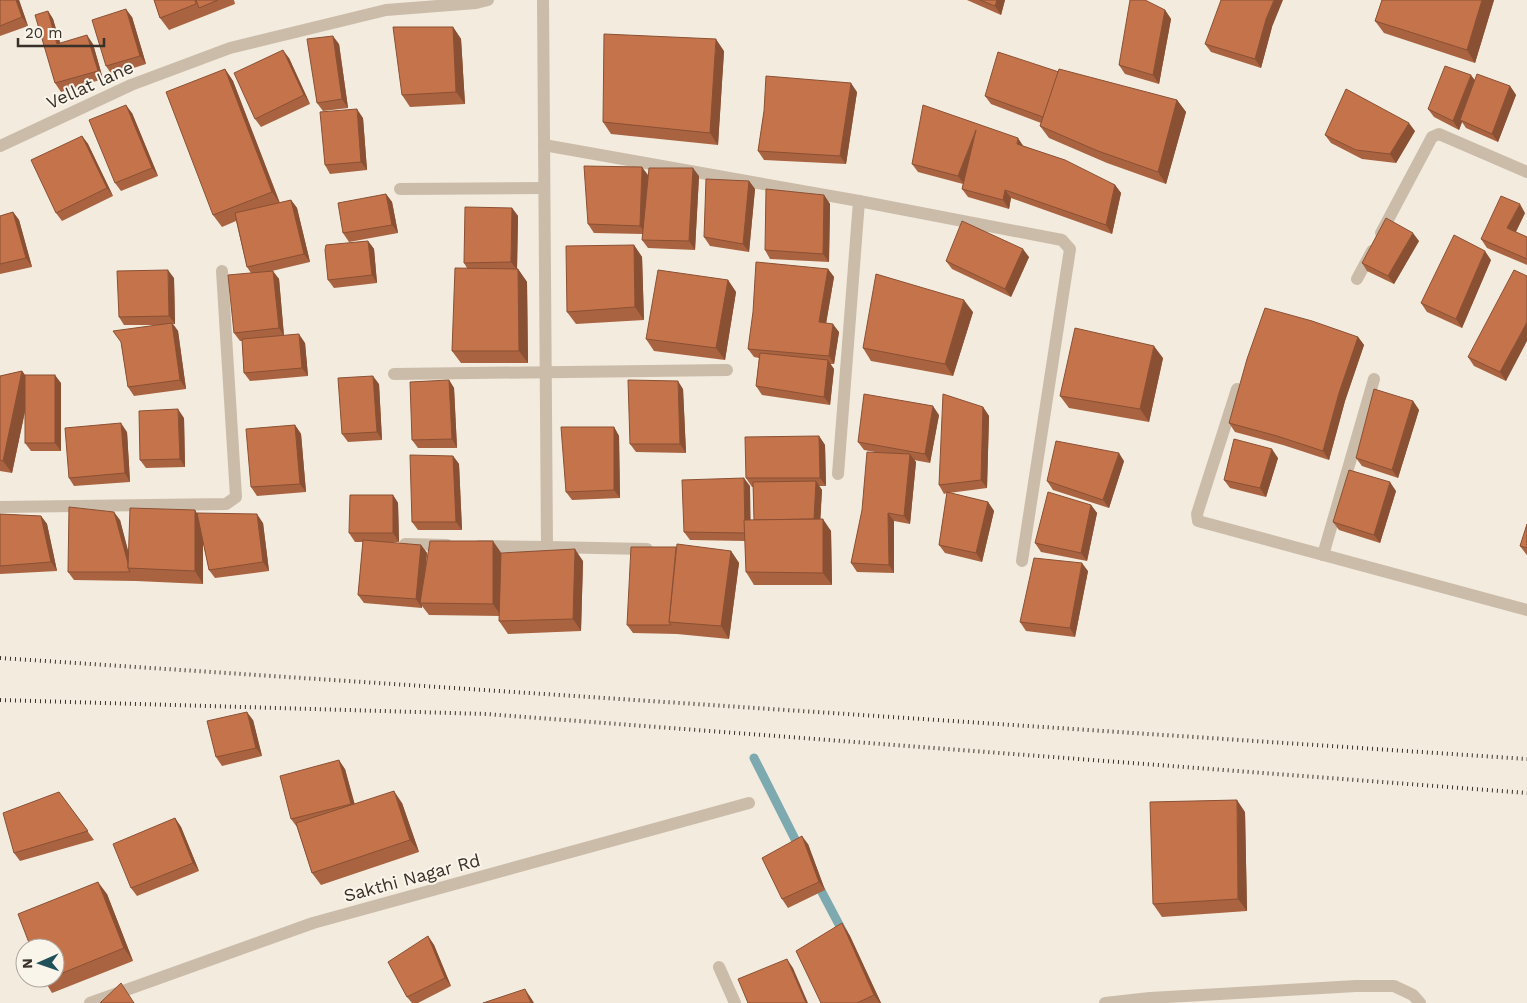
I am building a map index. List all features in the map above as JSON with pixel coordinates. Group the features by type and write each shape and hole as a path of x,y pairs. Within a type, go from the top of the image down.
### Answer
{"street":[{"name":"Vellat lane","path":"0,146 131,85 230,48 285,36 358,15 412,4 476,3 488,0"},
{"path":"543,0 547,547"},
{"path":"1357,279 1432,137 1439,134 1527,172"},
{"path":"544,145 860,201 1062,240 1070,249 1022,561"},
{"path":"400,189 544,188"},
{"path":"838,474 860,201"},
{"path":"0,507 226,504 236,497 222,271"},
{"path":"394,374 727,370"},
{"path":"1323,555 1374,379"},
{"path":"1237,389 1197,514 1198,521 1527,610"},
{"path":"405,544 662,549"},
{"name":"Sakthi Nagar Rd","path":"90,1003 313,923 749,803"},
{"path":"720,967 735,1003"},
{"path":"1105,1003 1150,998 1356,986 1394,986 1413,995 1420,1003"}],"building":[{"path":"0,0 16,0 22,17 0,26"},
{"path":"154,0 195,0 196,4 160,18"},
{"path":"196,0 218,0 199,8"},
{"path":"980,0 997,0 995,6"},
{"path":"1130,0 1145,0 1165,10 1153,75 1119,65"},
{"path":"1221,0 1274,0 1266,19 1255,59 1205,44"},
{"path":"1382,0 1482,0 1467,50 1375,21"},
{"path":"126,9 140,56 106,66 92,20"},
{"path":"48,11 57,44 87,35 98,71 55,83 35,15"},
{"path":"393,27 453,27 456,92 402,95"},
{"path":"604,34 716,39 710,133 603,122"},
{"path":"333,36 342,99 317,103 307,39"},
{"path":"283,50 304,95 255,119 234,73"},
{"path":"998,52 1059,72 1043,117 985,96"},
{"path":"1445,66 1471,75 1453,121 1428,109"},
{"path":"225,69 272,192 213,215 166,92"},
{"path":"1059,69 1177,100 1158,172 1098,151 1040,126"},
{"path":"1477,74 1510,86 1492,134 1460,120"},
{"path":"766,76 851,83 840,156 758,151 764,111"},
{"path":"1346,89 1409,123 1390,154 1356,150 1325,135"},
{"path":"126,105 152,168 115,183 89,120"},
{"path":"923,105 1018,138 1017,144 1065,160 1115,185 1106,225 1005,190 1003,200 962,189 976,130 958,176 912,164"},
{"path":"357,109 361,162 325,165 320,112"},
{"path":"82,136 107,188 56,213 31,160"},
{"path":"584,166 642,167 640,226 588,224"},
{"path":"649,168 693,168 689,241 642,240"},
{"path":"706,179 749,181 743,244 704,237"},
{"path":"766,189 824,195 823,254 765,250"},
{"path":"386,194 392,225 343,233 338,203"},
{"path":"1501,196 1520,204 1507,228 1527,237 1527,259 1481,239"},
{"path":"291,200 304,254 247,267 235,213"},
{"path":"465,207 512,208 511,262 464,263"},
{"path":"13,212 26,258 0,264 0,216"},
{"path":"1386,218 1413,233 1388,276 1362,263"},
{"path":"962,221 1023,249 1005,289 946,261"},
{"path":"1454,235 1485,251 1456,319 1421,303"},
{"path":"368,241 372,275 328,280 326,245"},
{"path":"634,245 635,307 567,312 566,246"},
{"path":"756,262 828,269 819,322 833,324 829,356 748,349 753,312"},
{"path":"455,268 518,269 519,351 452,351"},
{"path":"168,270 169,316 119,317 117,271"},
{"path":"658,270 728,280 716,348 646,339"},
{"path":"1514,270 1527,276 1527,322 1500,372 1468,357"},
{"path":"273,271 279,328 234,333 228,275"},
{"path":"876,274 964,300 945,364 863,348"},
{"path":"1265,308 1312,321 1358,337 1339,393 1323,451 1229,423 1247,359"},
{"path":"172,323 180,380 128,387 121,342 113,331"},
{"path":"1075,328 1154,346 1140,409 1060,396"},
{"path":"299,334 302,368 244,373 242,339"},
{"path":"760,353 828,360 824,397 756,386"},
{"path":"22,371 3,461 0,460 0,376"},
{"path":"25,375 55,375 55,443 25,443"},
{"path":"373,376 377,432 342,434 338,378"},
{"path":"449,380 452,439 412,440 410,382"},
{"path":"628,380 678,381 680,444 630,444"},
{"path":"1374,389 1413,401 1392,470 1356,458"},
{"path":"864,394 933,406 925,454 858,442"},
{"path":"943,394 983,407 981,480 939,485"},
{"path":"178,409 180,459 140,460 139,411"},
{"path":"121,423 125,473 69,478 65,428"},
{"path":"295,425 300,484 251,487 246,429"},
{"path":"561,427 614,427 614,490 566,492"},
{"path":"819,436 820,478 746,478 745,437"},
{"path":"1234,439 1272,449 1260,488 1224,480"},
{"path":"1056,441 1119,453 1103,500 1047,481"},
{"path":"867,452 910,454 904,516 888,513 889,565 851,563 862,510"},
{"path":"410,455 453,456 456,522 412,522"},
{"path":"1349,470 1390,482 1374,535 1333,522"},
{"path":"744,478 745,533 684,532 682,480"},
{"path":"816,481 814,519 754,520 753,482"},
{"path":"947,492 988,502 976,553 939,545"},
{"path":"1048,492 1091,505 1081,553 1035,543"},
{"path":"350,495 393,495 393,533 349,533"},
{"path":"69,507 114,512 130,572 68,572"},
{"path":"130,508 195,510 195,571 128,568"},
{"path":"197,513 257,514 263,562 209,570"},
{"path":"0,514 41,516 51,562 0,566"},
{"path":"823,519 823,573 746,572 744,520"},
{"path":"1527,524 1527,548 1520,546"},
{"path":"363,540 421,545 416,599 358,595"},
{"path":"430,541 493,541 493,604 420,603"},
{"path":"677,544 731,551 721,626 669,622"},
{"path":"631,547 676,547 669,622 671,625 627,625"},
{"path":"575,549 573,619 499,621 501,553"},
{"path":"1034,558 1082,563 1070,628 1020,622"},
{"path":"247,712 256,748 216,757 207,721"},
{"path":"339,760 351,804 291,819 280,776"},
{"path":"394,791 410,840 312,873 296,823"},
{"path":"59,792 88,831 14,853 3,813"},
{"path":"1237,800 1238,899 1153,904 1150,802"},
{"path":"175,818 193,863 131,888 113,844"},
{"path":"802,836 819,882 782,899 762,858"},
{"path":"98,882 124,948 65,972 65,938 27,938 18,914"},
{"path":"842,923 874,995 857,1003 821,1003 796,951"},
{"path":"428,936 445,978 407,997 388,962"},
{"path":"787,959 806,1003 748,1003 738,979"},
{"path":"121,983 134,1003 100,1003"},
{"path":"525,989 531,1003 483,1003"}],"waterway":[{"path":"754,758 800,849"},
{"path":"816,881 844,934"}],"railway":[{"path":"0,658 1527,759"},
{"path":"0,700 486,714 1527,793"}]}
